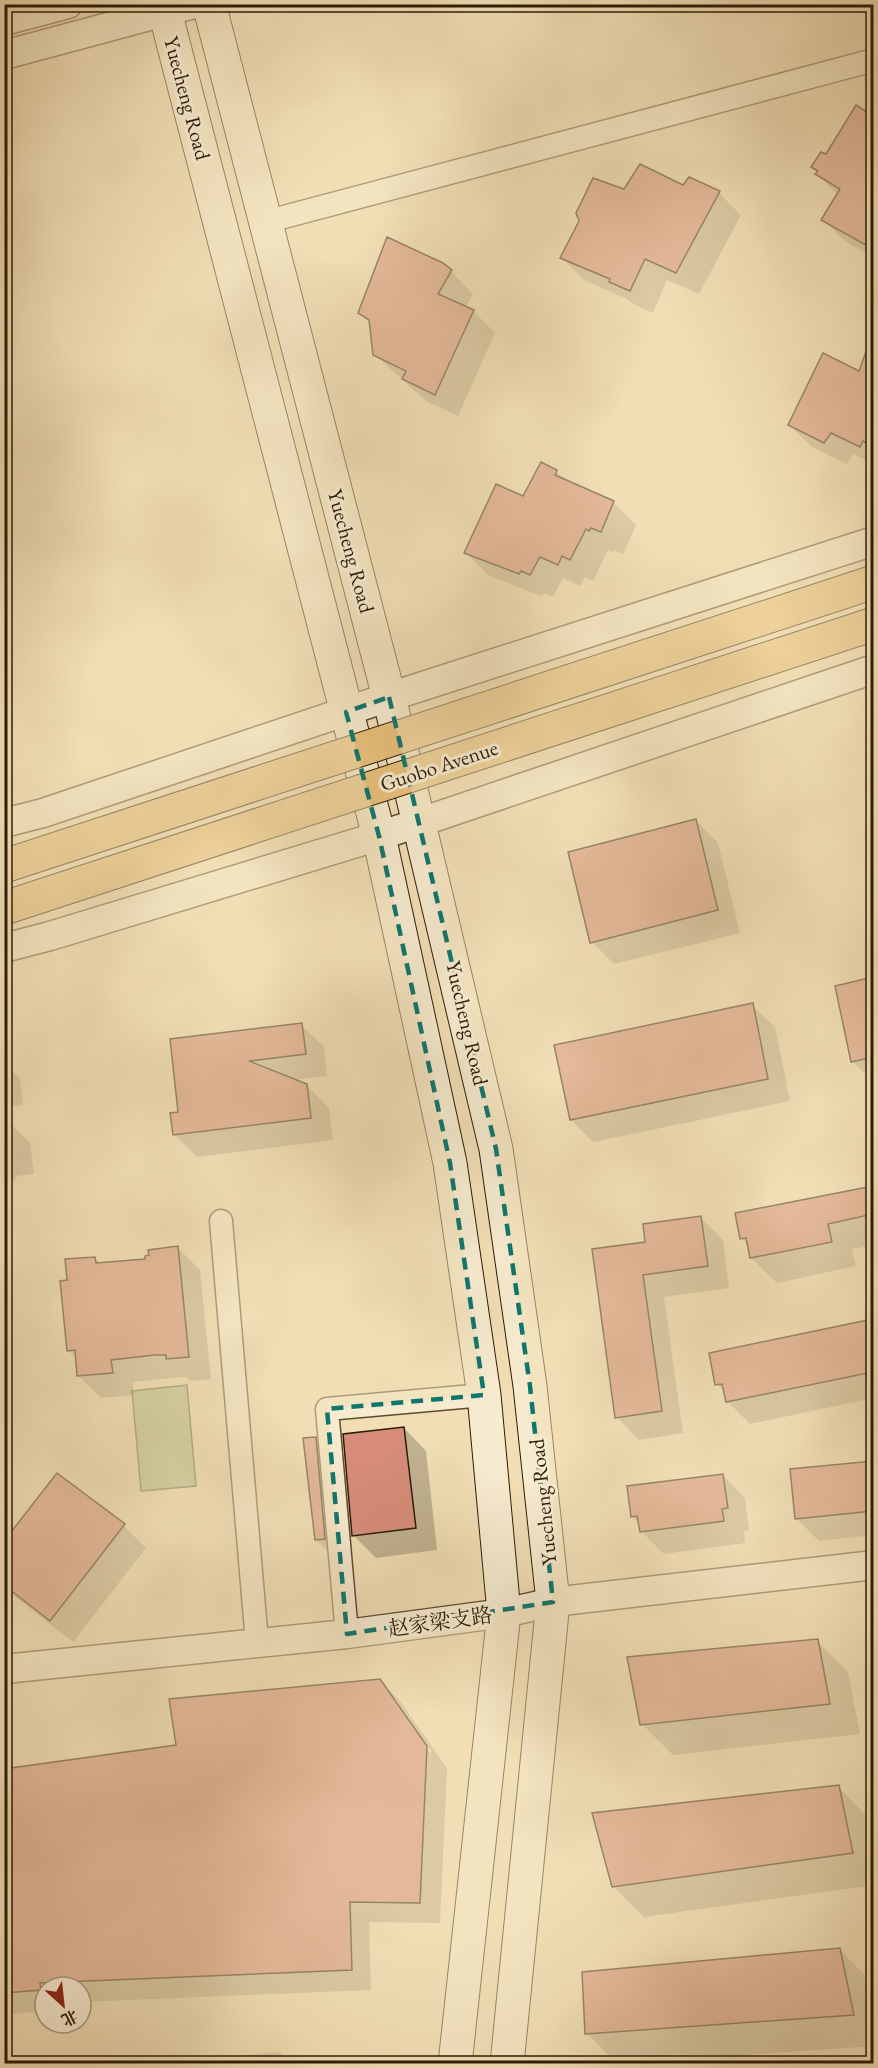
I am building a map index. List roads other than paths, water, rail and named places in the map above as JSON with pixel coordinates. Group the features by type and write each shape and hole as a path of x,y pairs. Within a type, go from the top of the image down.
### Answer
{"main road":[{"name":"Yuecheng Road","path":"209,4 389,698 496,1149 530,1386 554,1602 507,2064"},
{"name":"Yuecheng Road","path":"174,7 346,712 379,836 450,1163 484,1395 504,1613 455,2064"},
{"name":"Guobo Avenue","path":"4,866 873,582"},
{"name":"Guobo Avenue","path":"4,908 873,624"}],"street":[{"path":"4,21 68,4"},
{"path":"4,55 174,7"},
{"path":"265,222 873,60"},
{"path":"4,823 43,813 873,541"},
{"path":"4,948 62,933 379,836 873,669"},
{"path":"221,1221 257,1642"},
{"path":"347,1634 327,1409 484,1395"},
{"name":"赵家梁支路","path":"4,1669 347,1634 504,1613 554,1602 873,1565"}]}
